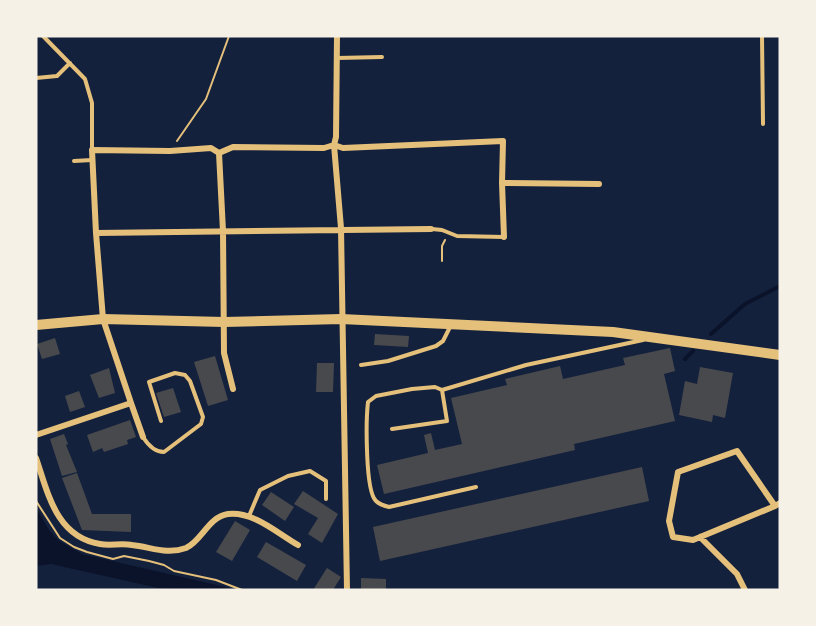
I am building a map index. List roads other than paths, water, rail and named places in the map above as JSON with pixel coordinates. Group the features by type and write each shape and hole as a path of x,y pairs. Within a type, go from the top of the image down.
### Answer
{"main road":[{"path":"36,325 103,319 224,322 341,319 612,332 780,355"}],"street":[{"path":"337,36 334,145 341,228 347,590"},
{"path":"219,153 233,147 324,148 334,145 343,148 503,141 504,237"},
{"path":"143,437 103,319 92,150 170,151 211,148 219,153"},
{"path":"219,153 224,353 233,389"},
{"path":"502,183 600,184"},
{"path":"96,233 341,228 431,229"},
{"path":"36,435 131,403"},
{"path":"736,451 777,505 693,540 673,537 669,521 678,472 736,451"},
{"path":"36,458 54,511 64,526 88,542 102,545 130,544 169,552 188,547 211,523 226,514 245,514 298,545"},
{"path":"700,537 737,574 745,590"}],"lane":[{"path":"43,36 85,79 92,103 92,150"},
{"path":"762,36 763,124"},
{"path":"336,58 382,57"},
{"path":"36,78 57,76 70,63"},
{"path":"74,161 92,160"},
{"path":"431,229 473,237 504,237"},
{"path":"362,365 388,361 436,346 443,341 452,324"},
{"path":"476,487 389,507 376,502 369,489 368,402 376,396 412,389 435,387 442,390 526,365 659,337"},
{"path":"143,437 154,449 164,452 201,424 203,417 190,381 185,375 175,373 149,381 161,421"},
{"path":"392,429 447,421 442,390"},
{"path":"249,516 260,490 288,476 310,471 326,481 327,499"}],"water":[{"path":"36,507 49,530 58,540 82,554 238,590 167,590 51,564 36,566"}],"waterway":[{"path":"711,334 745,304 780,286"},
{"path":"685,359 693,351"}]}
